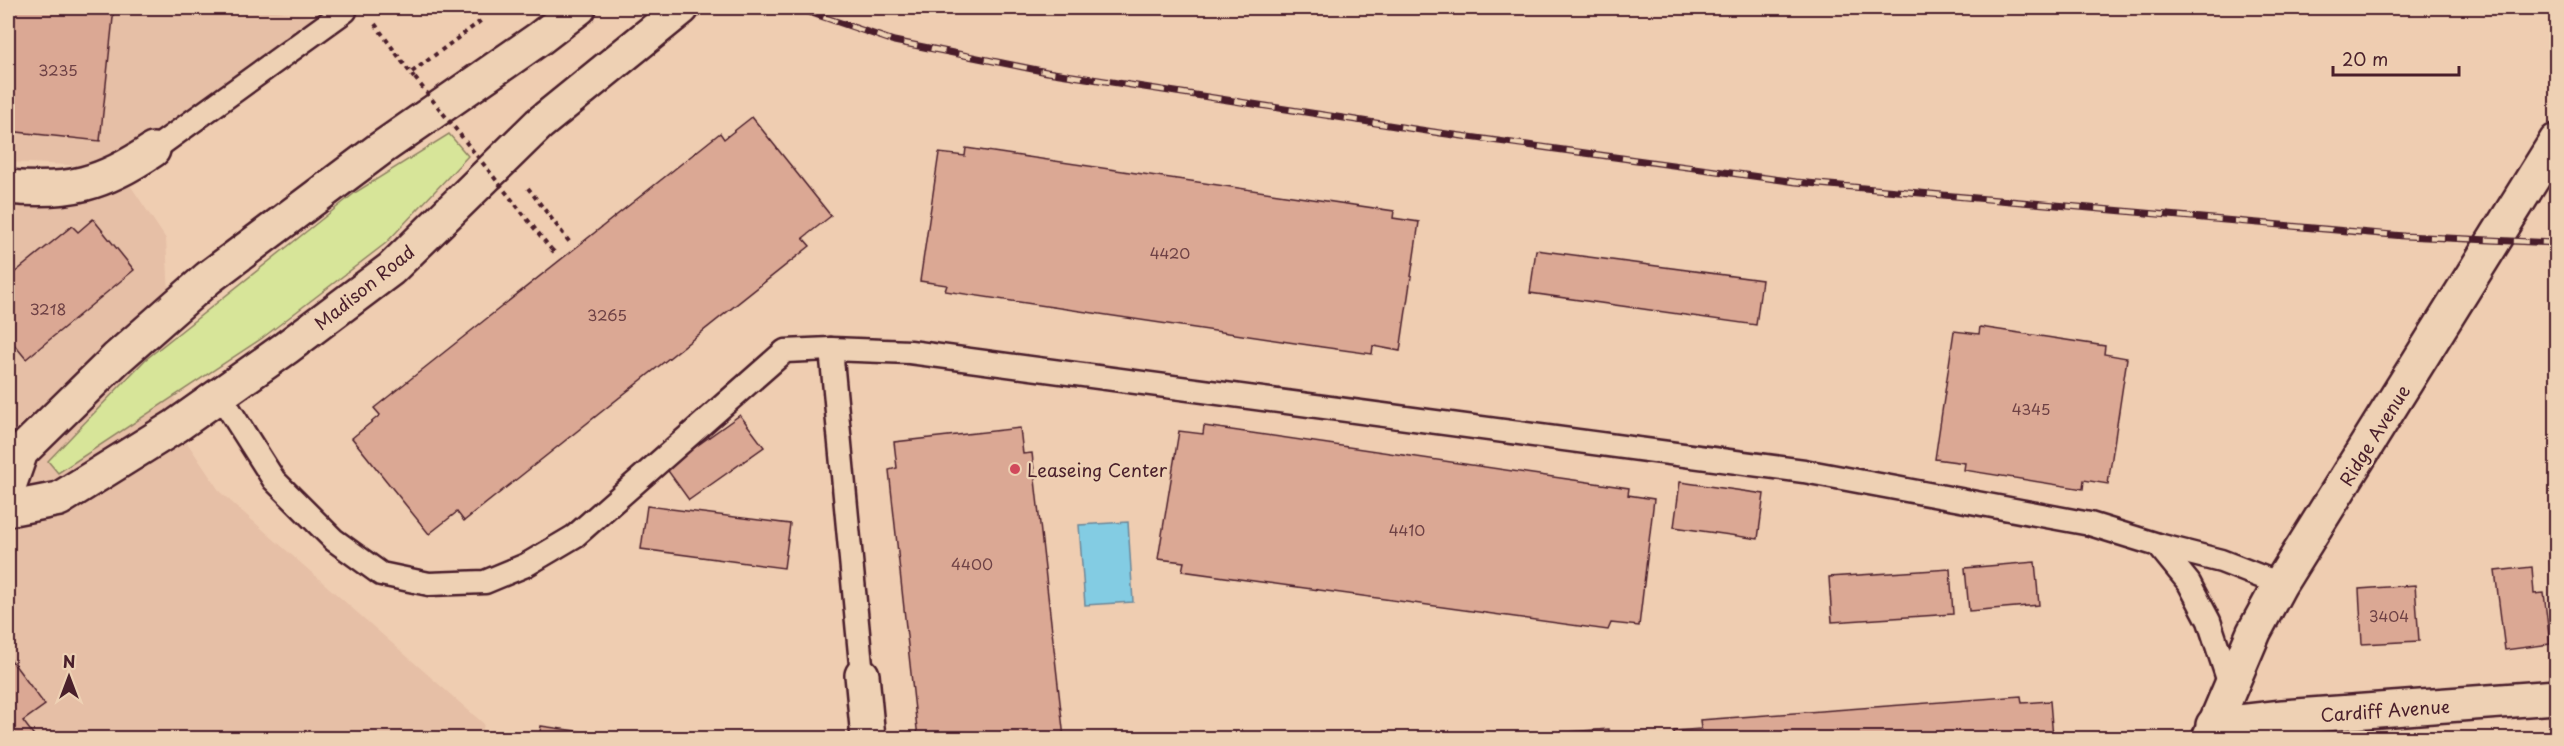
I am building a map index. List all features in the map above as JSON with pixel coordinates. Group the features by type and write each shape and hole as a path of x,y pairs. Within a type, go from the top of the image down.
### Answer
{"main road":[{"path":"8,489 21,452 116,359 208,278 380,149 540,39 579,8"},
{"name":"Madison Road","path":"8,509 59,499 176,426 391,268 539,124 682,8"},
{"name":"Ridge Avenue","path":"2211,732 2254,633 2280,584 2556,141"},
{"path":"8,187 38,190 82,185 123,170 153,150"},
{"path":"862,675 868,738"},
{"name":"Cardiff Avenue","path":"2211,732 2283,717 2556,697"}],"lane":[{"path":"153,150 337,9"},
{"path":"220,395 274,480 334,540 381,574 429,584 485,582 526,565 575,536 786,351 831,349 910,352 1804,471 2090,524 2221,561 2280,584"},
{"path":"831,349 862,675"},
{"path":"2158,545 2189,583 2210,621 2230,685"}],"path":[{"path":"337,9 366,13 556,255"},
{"path":"412,72 482,20"},
{"path":"522,180 572,244"}],"shaded area":[{"path":"8,8 264,8 319,19 158,135 87,166 8,162"},
{"path":"126,179 166,239 176,426 220,492 484,724 481,738 8,738 8,196"}],"green space":[{"path":"449,134 468,156 386,243 261,339 58,473 48,461 145,360 356,192"}],"water":[{"path":"1128,522 1133,602 1085,605 1079,525"}],"building":[{"path":"8,8 114,8 100,141 8,131"},
{"path":"752,117 831,216 803,238 810,246 464,521 457,512 429,534 352,438 380,415 374,408 720,133 724,139"},
{"path":"966,148 1394,211 1393,218 1419,222 1400,351 1373,346 1372,354 1322,347 945,291 947,285 920,281 939,153 965,156"},
{"path":"93,219 134,270 26,359 8,337 8,278 72,226 78,232"},
{"path":"1536,250 1762,280 1756,325 1530,293"},
{"path":"1980,327 2105,346 2104,354 2127,358 2108,484 2084,480 2083,489 1964,470 1965,463 1935,459 1954,331 1979,334"},
{"path":"740,415 764,447 689,500 666,468"},
{"path":"1204,426 1629,488 1628,495 1654,499 1639,626 1611,623 1608,630 1182,571 1184,562 1158,559 1179,431 1203,434"},
{"path":"1020,428 1023,454 1032,453 1064,738 918,738 889,470 897,468 894,442"},
{"path":"1680,482 1764,494 1758,539 1674,527"},
{"path":"647,506 790,524 784,568 641,549"},
{"path":"2549,546 2556,546 2556,635"},
{"path":"2035,562 2039,605 1969,611 1965,568"},
{"path":"2532,567 2534,594 2544,593 2550,644 2505,650 2495,571"},
{"path":"1950,569 1953,614 1832,622 1829,577"},
{"path":"2415,585 2419,641 2362,644 2359,589"},
{"path":"8,656 45,705 23,721 36,738 8,738"},
{"path":"2021,696 2022,703 2050,701 2053,738 1674,738 1674,731 1701,729 1700,720"},
{"path":"541,726 625,738 539,738"},
{"path":"1609,729 1609,736 1636,733 1637,738 1484,738"}],"railway":[{"path":"797,8 894,41 1047,72 1440,133 1796,182 2404,236 2556,243"}],"place":[{"name":"Leaseing Center","path":"1015,469"}]}
